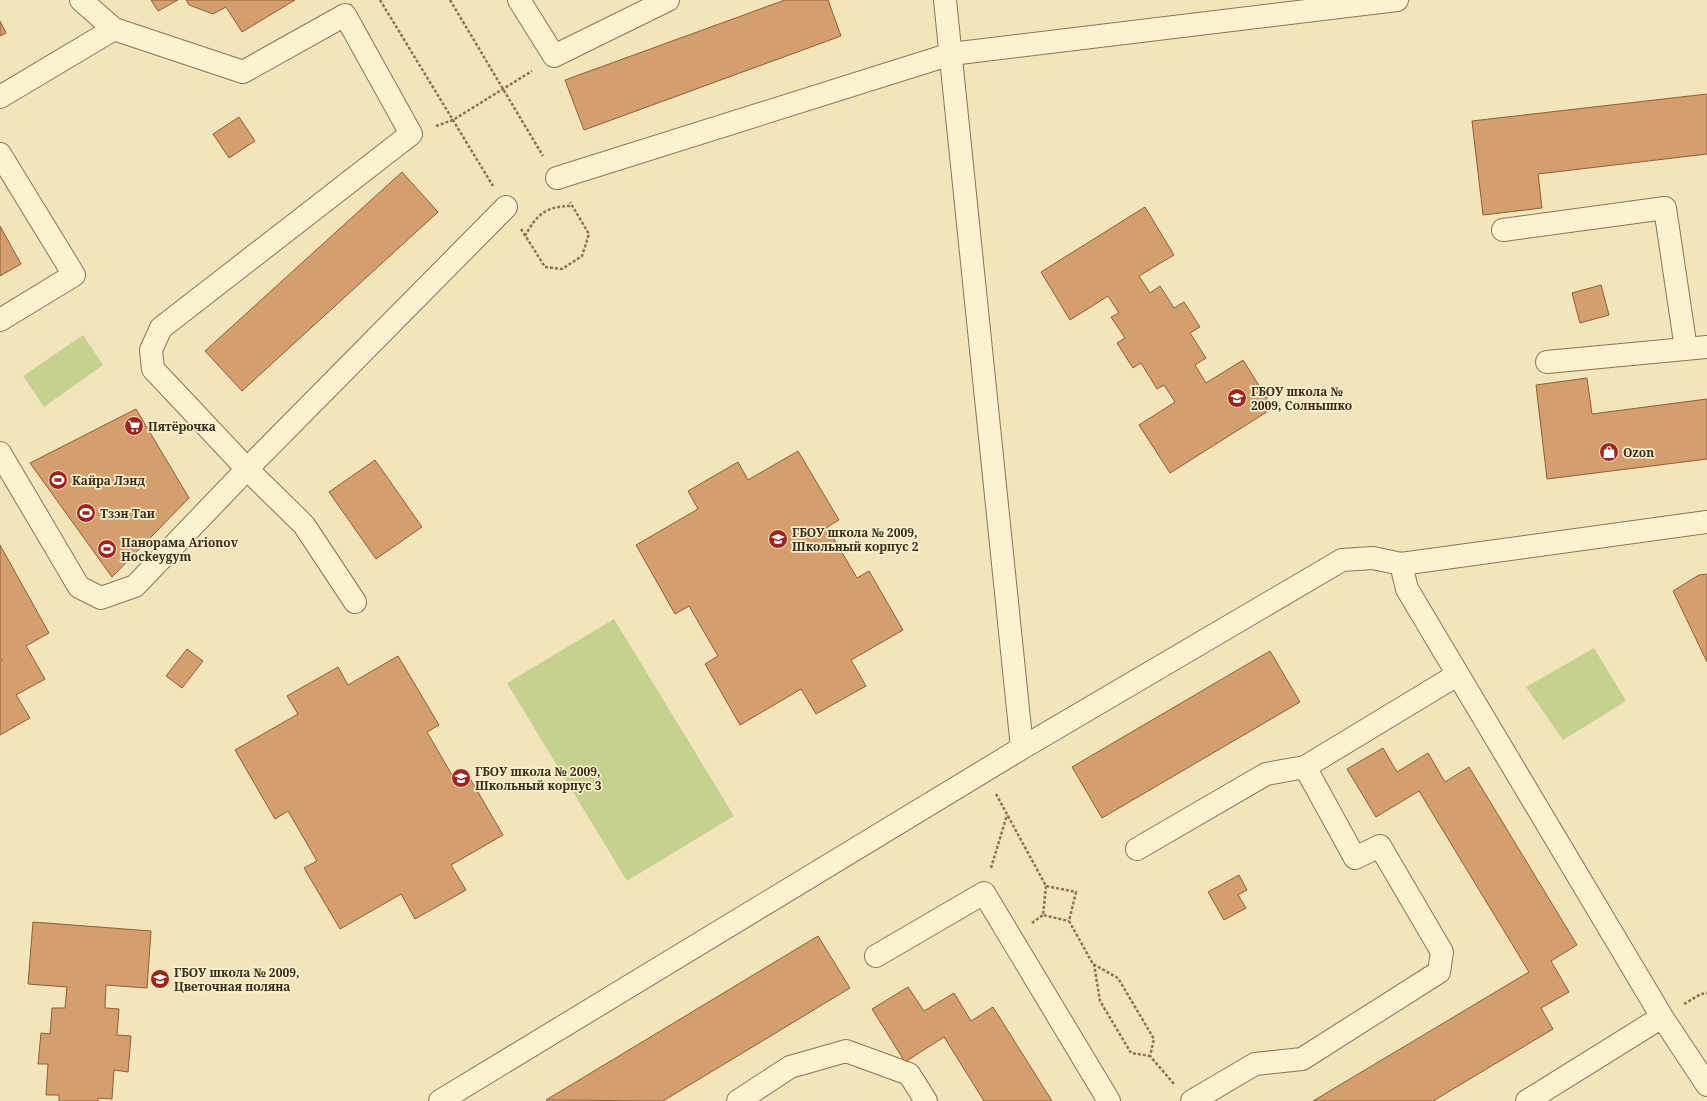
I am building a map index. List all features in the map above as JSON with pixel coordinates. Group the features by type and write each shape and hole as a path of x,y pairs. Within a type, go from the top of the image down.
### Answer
{"lane":[{"path":"81,0 114,29 243,72 345,16 411,134 161,328 151,350 153,369 248,469 304,525 355,602"},
{"path":"519,0 554,56 668,0"},
{"path":"945,0 1022,748"},
{"path":"557,178 951,54 1396,0"},
{"path":"0,97 114,29"},
{"path":"0,154 74,275 0,320"},
{"path":"0,453 79,587 101,598 135,586 506,207"},
{"path":"1504,230 1665,208 1696,348 1547,362"},
{"path":"440,1101 1022,748 1342,560 1373,558 1401,564 1707,522"},
{"path":"1401,564 1407,589 1457,675 1662,1017 1707,1085"},
{"path":"1137,849 1266,774 1305,766 1457,675"},
{"path":"1185,1095 1255,1064 1302,1059 1439,972 1442,952 1380,846 1355,858 1305,766"},
{"path":"876,956 984,893 1110,1101"},
{"path":"1527,1101 1662,1017"},
{"path":"738,1101 790,1067 846,1051 909,1074 926,1101"}],"path":[{"path":"380,0 506,207 545,267 562,269 582,256 589,234 450,0"},
{"path":"411,134 453,120 504,90 554,56"},
{"path":"526,236 534,219 556,206 572,206"},
{"path":"984,772 1046,886 1043,915 1069,921"},
{"path":"984,893 1007,815"},
{"path":"1046,886 1076,892 1069,921 1093,964 1100,1001 1130,1053 1150,1056 1185,1095"},
{"path":"1093,964 1118,978 1154,1039 1150,1056"}],"green space":[{"path":"83,335 103,365 44,407 23,376"},
{"path":"614,619 734,816 627,881 507,683"},
{"path":"1594,648 1626,701 1563,740 1526,687"}],"building":[{"path":"151,0 178,0 158,11"},
{"path":"186,0 295,0 242,32 226,7 213,14 189,5"},
{"path":"785,0 828,0 841,36 584,130 565,80"},
{"path":"0,21 6,33 0,36"},
{"path":"1707,94 1707,154 1538,174 1542,208 1483,215 1472,121"},
{"path":"239,117 255,141 229,158 213,134"},
{"path":"402,172 438,212 242,391 205,351"},
{"path":"1145,207 1174,255 1139,276 1150,293 1160,286 1174,308 1184,302 1200,327 1190,333 1206,358 1195,365 1206,383 1243,360 1273,408 1170,473 1139,425 1175,402 1164,385 1157,389 1141,363 1133,368 1117,343 1125,338 1111,317 1119,313 1108,296 1070,320 1041,272"},
{"path":"0,226 21,264 0,276"},
{"path":"1601,285 1609,315 1580,323 1572,293"},
{"path":"1587,378 1592,414 1707,399 1707,459 1547,479 1536,385"},
{"path":"136,409 189,498 112,577 30,463"},
{"path":"798,451 839,520 827,527 857,578 869,571 903,630 851,660 866,686 816,714 801,689 740,725 705,664 718,656 689,606 675,614 636,545 698,509 688,491 738,462 748,480"},
{"path":"375,460 422,527 376,559 329,492"},
{"path":"0,545 49,633 26,646 45,679 16,695 30,718 0,735 0,660 2,660 0,657"},
{"path":"1707,574 1707,662 1673,591 1699,575"},
{"path":"187,649 203,661 182,688 166,676"},
{"path":"1270,651 1300,702 1102,818 1072,767"},
{"path":"398,656 439,725 427,732 456,782 468,775 503,835 451,865 466,890 415,919 401,894 340,929 304,868 317,861 288,811 275,819 235,750 298,714 287,696 338,667 348,685"},
{"path":"1383,748 1397,772 1428,753 1445,782 1469,767 1577,945 1551,961 1569,992 1541,1008 1553,1029 1433,1101 1313,1101 1529,972 1419,791 1376,817 1347,769"},
{"path":"1239,875 1247,890 1238,895 1246,908 1224,920 1208,892"},
{"path":"33,922 151,931 147,988 106,985 105,1008 119,1009 117,1035 131,1036 128,1072 114,1070 112,1099 98,1098 98,1101 59,1101 59,1095 46,1095 48,1064 38,1064 41,1033 50,1034 52,1008 65,1008 67,987 28,984"},
{"path":"818,936 850,988 663,1101 546,1100"},
{"path":"908,987 924,1011 954,993 971,1021 993,1007 1052,1101 984,1101 944,1037 905,1062 872,1009"}],"place":[{"name":"ГБОУ школа № 2009, Солнышко","path":"1237,398"},
{"name":"Пятёрочка","path":"134,426"},
{"name":"Ozon","path":"1609,452"},
{"name":"Кайра Лэнд","path":"58,480"},
{"name":"Тзэн Таи","path":"86,513"},
{"name":"ГБОУ школа № 2009, Школьный корпус 2","path":"778,539"},
{"name":"Панорама Arionov Hockeygym","path":"107,549"},
{"name":"ГБОУ школа № 2009, Школьный корпус 3","path":"461,778"},
{"name":"ГБОУ школа № 2009, Цветочная поляна","path":"160,979"}]}
